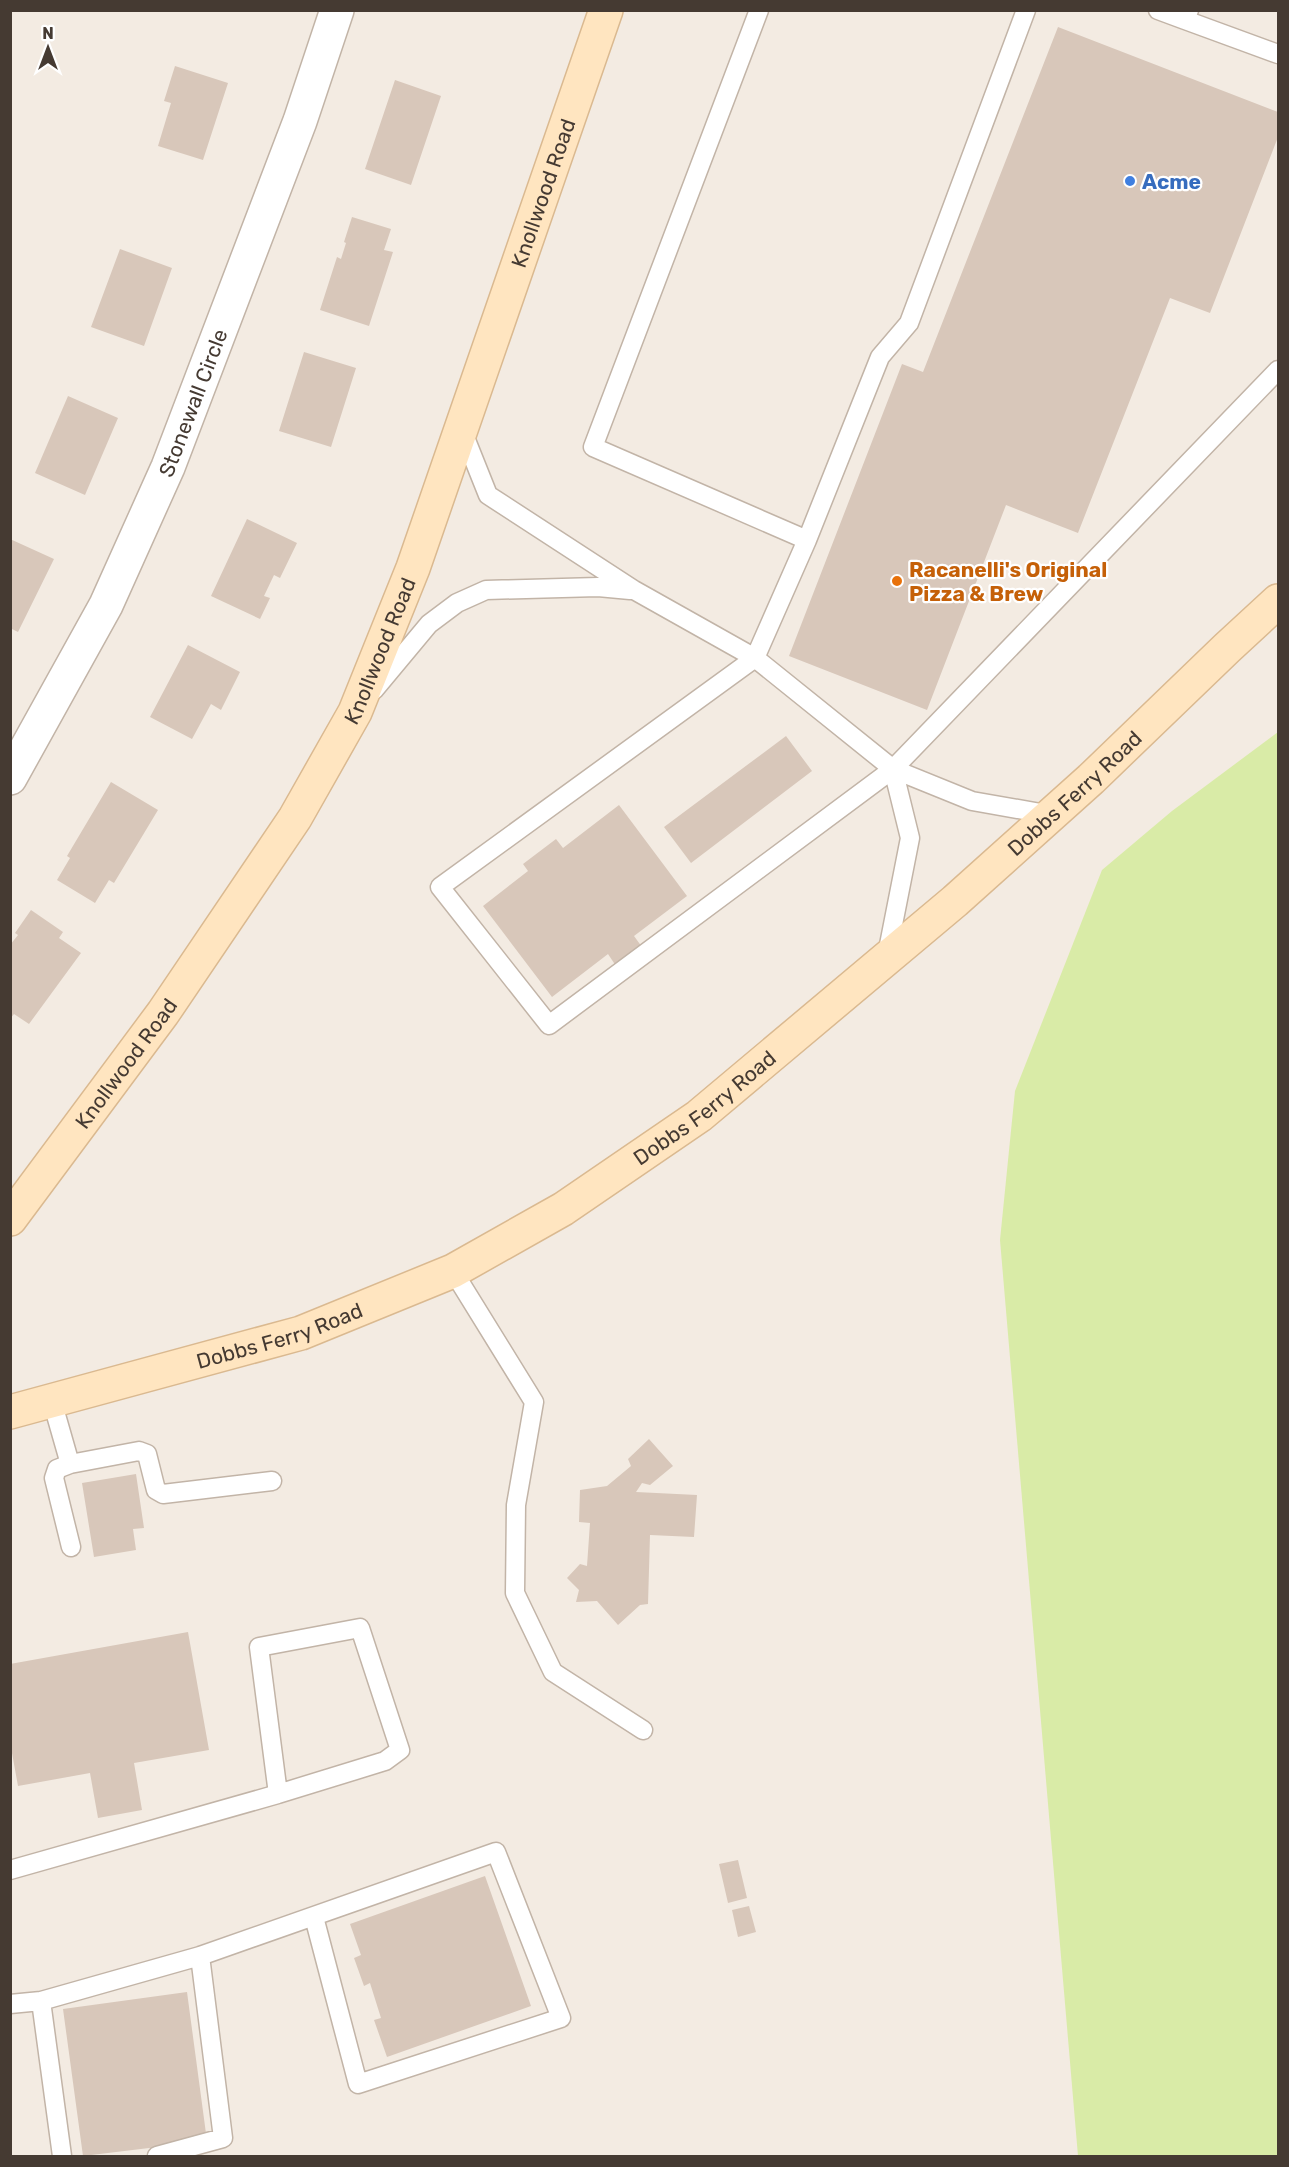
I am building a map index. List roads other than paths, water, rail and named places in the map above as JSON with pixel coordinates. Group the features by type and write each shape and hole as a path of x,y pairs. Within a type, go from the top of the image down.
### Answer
{"main road":[{"name":"Knollwood Road","path":"10,1219 163,1013 295,818 355,712 413,568 606,10"},
{"name":"Dobbs Ferry Road","path":"10,1412 301,1333 453,1270 562,1209 699,1116 955,902 1052,815 1278,601"}],"street":[{"name":"Stonewall Circle","path":"10,778 106,605 168,467 300,121 337,10"}],"lane":[{"path":"759,10 593,447 807,540"},
{"path":"1026,10 909,323 880,357 807,540 755,658 440,887 549,1025 893,769 1278,370"},
{"path":"1158,10 1187,15 1278,54"},
{"path":"461,428 488,495 634,590 755,658 893,769 972,801 1052,815"},
{"path":"355,712 429,624 457,603 486,590 598,587 634,590"},
{"path":"886,959 910,838 893,769"},
{"path":"453,1270 534,1402 516,1505 515,1593 554,1672 643,1730"},
{"path":"52,1401 70,1464"},
{"path":"71,1547 54,1478 57,1469 70,1464 139,1451 147,1454 156,1490 163,1494 272,1481"},
{"path":"10,1869 278,1794 385,1761 400,1750 360,1628 259,1647 278,1794"},
{"path":"10,2004 41,2001 200,1956 496,1852 561,2019 358,2085 314,1917"},
{"path":"157,2157 223,2138 200,1956"},
{"path":"41,2001 62,2157"}],"place":[{"name":"Acme","path":"1130,181"},
{"name":"Racanelli's Original Pizza & Brew","path":"897,581"}]}
